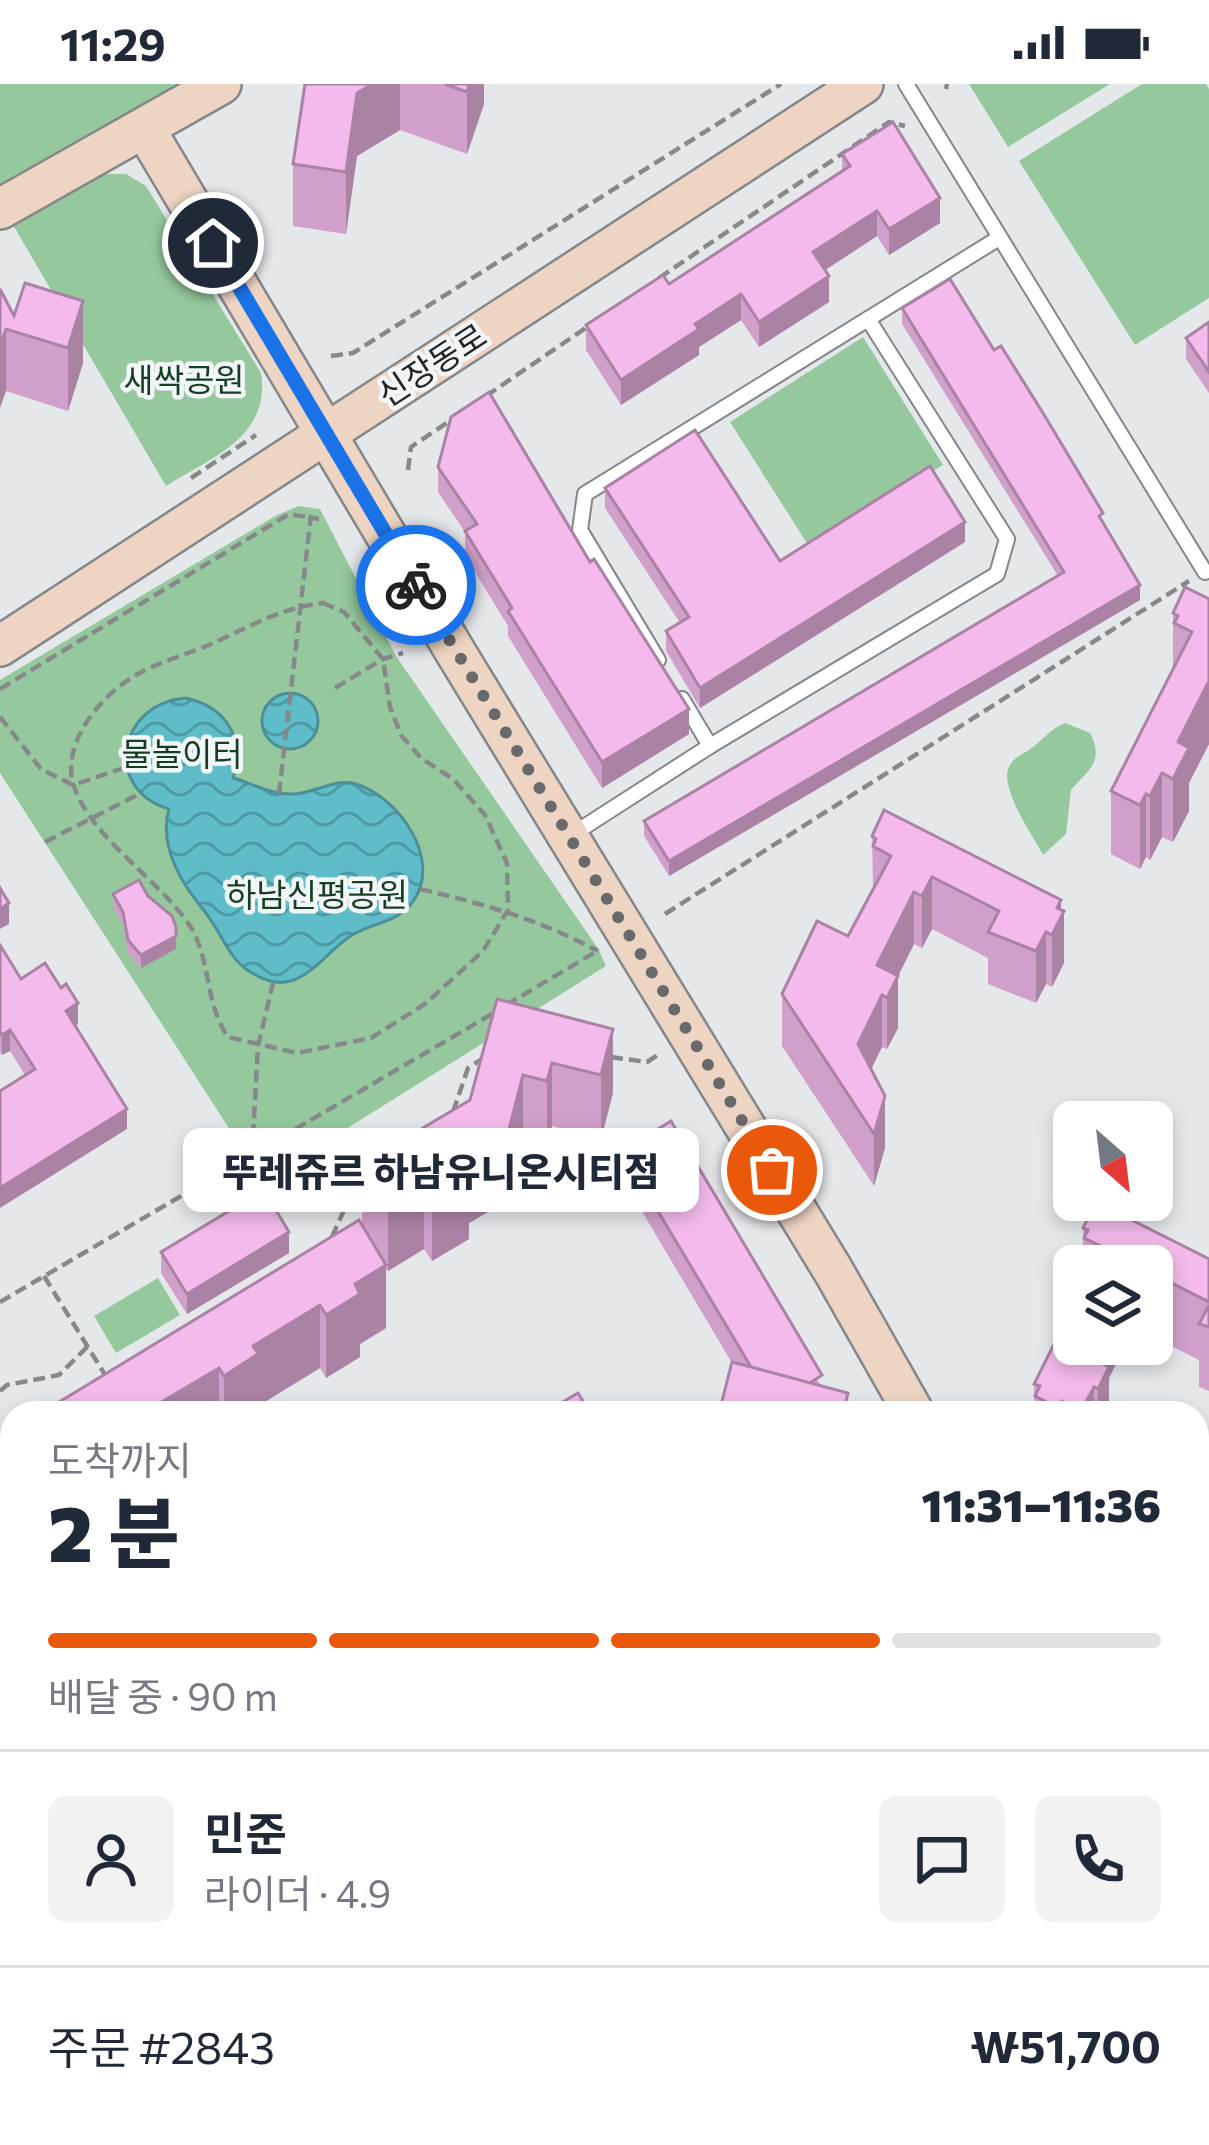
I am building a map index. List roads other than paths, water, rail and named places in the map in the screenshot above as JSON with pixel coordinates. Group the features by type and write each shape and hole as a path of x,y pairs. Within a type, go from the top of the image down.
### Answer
{"street":[{"path":"0,209 221,84"},
{"name":"신장동로","path":"0,646 863,84"},
{"path":"145,129 907,1401"}],"lane":[{"path":"906,84 1205,572"},
{"path":"663,668 580,530 585,494 999,238"},
{"path":"571,836 710,746 998,574 1007,539 868,319"},
{"path":"674,688 710,746"}],"water":[{"path":"290,693 310,701 318,721 310,741 290,749 270,741 262,721 270,701"},
{"name":"물놀이터","path":"186,698 212,709 229,727 237,750 233,778 286,794 356,784 387,802 411,831 423,866 421,883 409,907 351,936 294,980 270,981 243,967 179,874 169,849 169,809 148,799 134,784 127,766 133,730 145,715 163,703"}],"place":[{"name":"뚜레쥬르 하남유니온시티점","path":"772,1170"}],"park label":[{"name":"새싹공원","path":"184,380"},
{"name":"하남신평공원","path":"317,895"}]}
